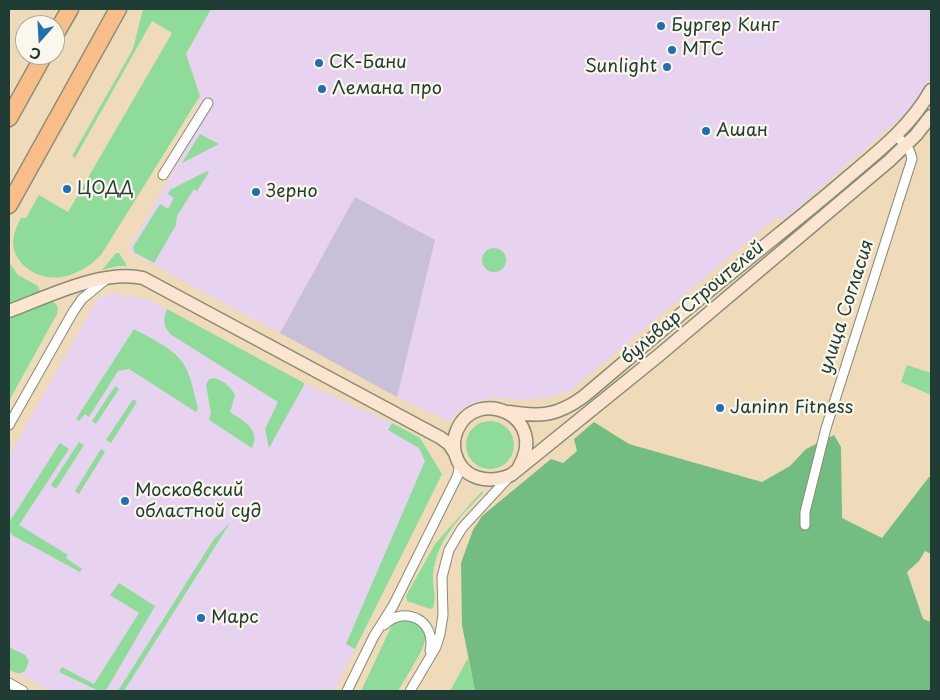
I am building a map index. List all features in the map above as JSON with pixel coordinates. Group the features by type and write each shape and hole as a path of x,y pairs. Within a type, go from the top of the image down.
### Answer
{"highway":[{"path":"9,205 118,9"},
{"path":"9,118 38,65"}],"street":[{"name":"бульвар Строителей","path":"347,691 374,636 393,606 457,476 459,470 456,435 460,425 467,417 476,411 486,408 530,416 546,415 572,405 730,273 795,223 878,152 907,124 925,102 931,90"},
{"path":"163,175 208,103"},
{"name":"бульвар Строителей","path":"410,691 436,647 443,615 442,577 449,550 462,528 515,471 665,350 889,162 931,117"},
{"path":"895,135 906,145"},
{"name":"улица Согласия","path":"805,525 805,512 826,428 912,159 911,152 906,145"},
{"path":"9,311 86,282 111,277 132,276 150,281 441,438 449,444 457,457"},
{"path":"9,425 82,299 95,287 111,277"},
{"name":"бульвар Строителей","path":"457,457 465,470 475,477 487,480 499,480 515,471 524,458 527,448 526,437 516,418 507,412"},
{"name":"бульвар Строителей","path":"374,636 387,622 397,617 408,616 420,620 428,628 432,639 426,665"},
{"path":"9,683 23,691"}],"shaded area":[{"path":"211,9 931,9 931,75 914,106 782,221 778,216 569,392 527,400 492,398 473,403 455,414 451,422 397,397 435,241 355,198 280,333 128,250 207,112 199,108 200,96 186,54"},
{"path":"355,197 435,240 397,397 280,333"},
{"path":"114,293 150,300 304,383 392,423 420,438 442,474 334,691 50,691 9,669 9,456 98,298"}],"green space":[{"path":"143,9 211,9 186,54 200,96 101,255 93,263 68,276 53,278 36,274 22,264 14,249 14,234 21,218 26,218 39,195 68,212 172,33 152,21 75,158 72,156 133,49"},
{"path":"200,134 219,144 182,163"},
{"path":"207,171 209,172 197,191 194,189 177,216 176,225 154,263 134,252 133,247 160,204 168,209 174,198 168,194 170,190"},
{"path":"494,248 503,251 506,260 503,269 494,272 485,269 482,260 485,251"},
{"path":"116,253 119,253 127,266 102,270"},
{"path":"9,262 18,275 38,286 40,292 9,305"},
{"path":"50,300 57,306 57,314 9,401 9,314"},
{"path":"167,309 304,383 269,448 265,429 278,402 170,334 164,322"},
{"path":"134,329 154,339 173,352 183,363 194,391 198,408 196,412 129,369 118,371 89,417 85,414 79,421 76,419"},
{"path":"907,365 931,373 931,395 901,382"},
{"path":"214,378 227,384 234,393 235,396 230,412 249,426 254,436 252,448 209,420 211,413 206,385 209,379"},
{"path":"115,386 119,389 96,424 92,421"},
{"path":"133,399 137,402 111,443 106,440"},
{"path":"485,421 495,421 504,425 510,431 514,445 510,459 504,465 495,469 485,469 476,465 470,459 466,450 466,440 470,431 476,425"},
{"path":"594,422 629,444 762,482 790,466 806,449 834,435 841,447 842,518 882,538 929,477 931,477 931,554 925,551 919,561 907,572 923,619 931,622 931,691 475,691 462,625 461,563 473,530 482,516 551,459 563,463 577,451 574,439"},
{"path":"392,423 420,438 442,474 355,649 346,644 425,461 419,448 388,430"},
{"path":"79,442 84,445 56,489 51,485"},
{"path":"60,443 69,449 19,525 68,555 66,558 82,569 80,572 12,535 9,529 10,521"},
{"path":"101,449 105,452 79,494 75,491"},
{"path":"482,491 483,493 451,529 439,550 433,574 435,600 433,608 430,609 407,601 406,596 435,544"},
{"path":"230,523 124,691 118,691 214,539"},
{"path":"119,583 155,606 108,687 105,691 99,691 59,672 62,667 94,684 139,613 110,595"},
{"path":"408,620 422,628 425,638 422,650 398,691 361,691 392,625 399,621"},
{"path":"9,647 25,655 29,661 25,671 17,673 9,669"},
{"path":"468,658 475,691 450,691"}],"place":[{"name":"Бургер Кинг","path":"661,26"},
{"name":"МТС","path":"672,50"},
{"name":"СК-Бани","path":"319,63"},
{"name":"Sunlight","path":"667,67"},
{"name":"Лемана про","path":"322,89"},
{"name":"Ашан","path":"706,131"},
{"name":"ЦОДД","path":"67,189"},
{"name":"Зерно","path":"256,192"},
{"name":"Janinn Fitness","path":"720,408"},
{"name":"Московский областной суд","path":"125,501"},
{"name":"Марс","path":"201,618"}]}
